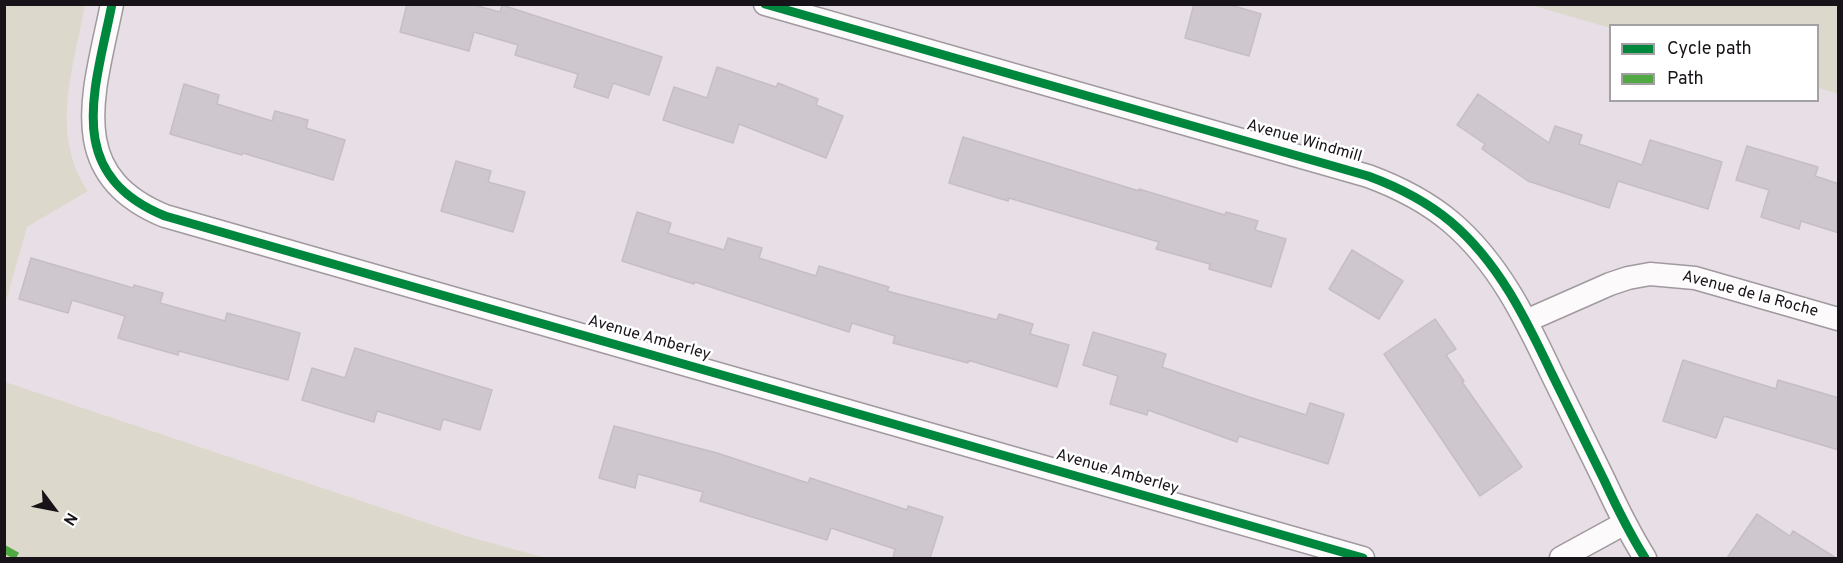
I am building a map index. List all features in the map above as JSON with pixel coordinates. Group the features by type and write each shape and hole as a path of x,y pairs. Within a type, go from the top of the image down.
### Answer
{"street":[{"name":"Avenue Amberley","path":"112,4 94,97 93,133 104,167 112,181 124,194 150,210 1363,558"},
{"name":"Avenue Windmill","path":"765,4 1368,176 1390,184 1430,206 1451,222 1481,252 1527,321 1625,523 1645,558"},
{"name":"Avenue de la Roche","path":"1527,321 1610,284 1650,274 1695,278 1839,319"},
{"path":"1561,558 1625,523"}],"shaded area":[{"path":"5,4 85,5 71,76 67,123 76,169 88,191 27,227 5,305"},
{"path":"1531,5 1838,5 1838,94 1819,88 1819,24 1609,24 1609,28"},
{"path":"5,382 466,536 546,558 5,558"}],"building":[{"path":"407,4 470,4 500,12 502,5 662,57 649,95 613,83 608,98 574,87 578,74 515,55 518,45 474,32 469,51 400,32"},
{"path":"1194,4 1227,4 1261,14 1249,56 1185,38"},
{"path":"717,67 776,87 778,83 818,99 816,105 843,116 826,158 739,124 733,143 663,120 674,87 707,98"},
{"path":"184,84 219,95 217,104 272,121 275,111 308,120 306,128 345,140 333,180 170,134"},
{"path":"1478,94 1549,143 1555,126 1582,135 1579,144 1642,165 1650,140 1722,162 1708,209 1618,181 1609,208 1528,181 1482,149 1485,144 1457,125"},
{"path":"963,137 1139,191 1139,189 1225,215 1226,212 1258,221 1255,230 1286,239 1271,287 1209,269 1210,264 1156,249 1159,242 949,183"},
{"path":"1747,146 1818,167 1815,176 1839,184 1839,233 1801,221 1799,229 1761,217 1769,190 1736,180"},
{"path":"456,161 491,171 488,182 525,192 513,232 441,211"},
{"path":"637,212 671,223 668,233 724,250 728,238 762,248 759,258 816,276 819,266 889,287 887,291 997,320 999,314 1033,324 1030,334 1069,345 1057,387 968,360 968,363 893,343 895,336 852,323 849,332 622,261"},
{"path":"1352,250 1403,281 1379,319 1329,289"},
{"path":"31,258 133,288 134,285 163,293 160,303 225,321 227,313 300,333 288,380 179,351 178,355 118,338 125,316 72,300 68,313 19,299"},
{"path":"1435,319 1456,349 1446,355 1464,381 1462,382 1522,467 1480,496 1384,354"},
{"path":"1093,332 1166,354 1162,367 1249,397 1306,415 1310,403 1344,414 1328,464 1239,436 1237,442 1148,410 1147,415 1110,404 1118,376 1083,365"},
{"path":"355,348 492,390 480,430 443,419 440,430 377,411 374,422 302,400 312,368 345,378"},
{"path":"1683,360 1776,389 1778,380 1839,398 1839,450 1724,416 1716,438 1663,421"},
{"path":"614,426 717,453 808,483 810,478 907,510 908,506 943,517 930,558 893,558 895,549 831,528 827,540 700,501 703,492 638,474 635,488 599,478"},
{"path":"1757,514 1790,536 1793,531 1836,558 1727,558"}],"marked path":[{"path":"4,549 20,558"}],"cycle path":[{"path":"112,4 94,98 94,126 98,153 111,177 132,198 165,216 1363,558"},
{"path":"765,4 1368,176 1422,201 1451,222 1468,238 1509,291 1624,521 1645,558"}]}
